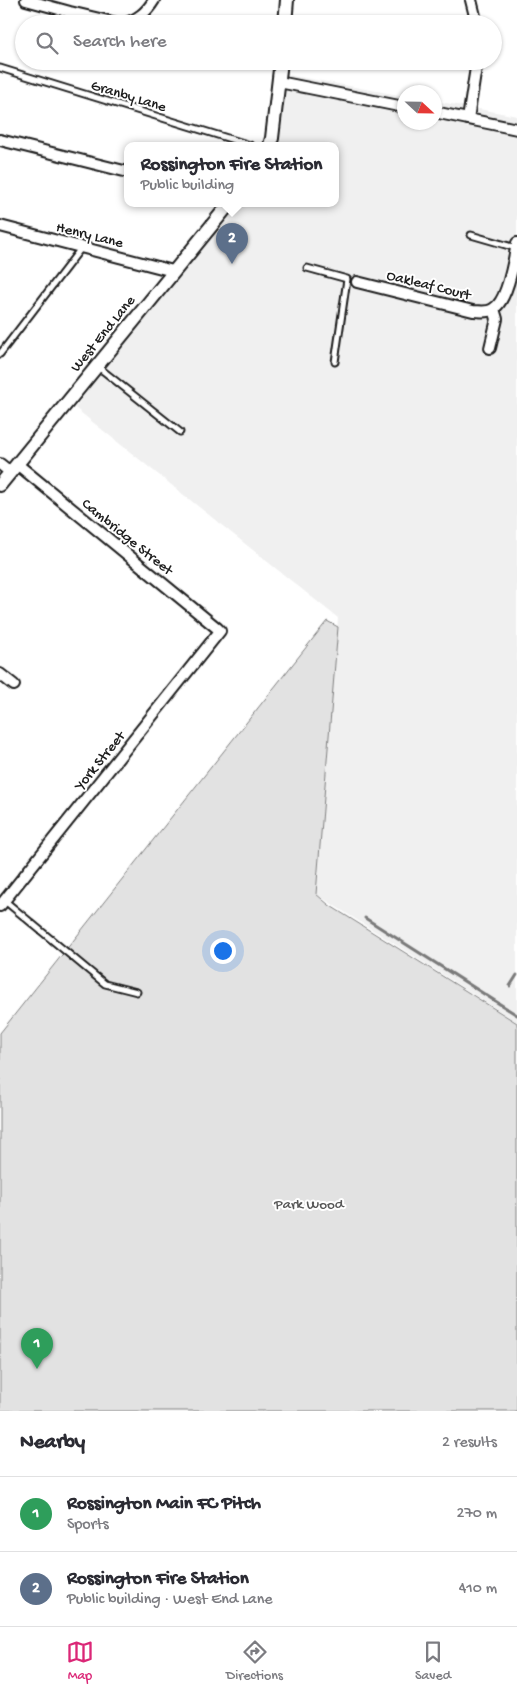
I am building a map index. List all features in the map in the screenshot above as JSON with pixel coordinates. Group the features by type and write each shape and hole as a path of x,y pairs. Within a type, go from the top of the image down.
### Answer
{"street":[{"path":"26,0 83,15"},
{"path":"143,15 154,0"},
{"path":"286,15 287,0"},
{"path":"472,0 475,15"},
{"path":"270,142 280,70"},
{"path":"468,119 476,70"},
{"path":"279,82 397,105"},
{"path":"442,114 517,129"},
{"path":"0,140 124,171"},
{"name":"West End Lane","path":"0,485 9,467 97,366 227,207"},
{"name":"Henry Lane","path":"0,226 173,271"},
{"path":"490,348 497,319 494,309 504,296 516,246"},
{"name":"Oakleaf Court","path":"352,280 473,311 484,312 494,309"},
{"name":"Cambridge Street","path":"9,467 220,631"},
{"name":"York Street","path":"2,903 220,631"},
{"path":"0,674 14,685"}],"lane":[{"name":"Granby Lane","path":"0,68 240,142"},
{"path":"471,235 516,246"},
{"path":"0,354 82,247"},
{"path":"307,268 352,280 335,362"},
{"path":"97,366 180,432"},
{"path":"2,903 105,984 137,992"}],"shaded area":[{"path":"272,72 397,95 397,130 442,130 442,102 517,116 517,1022 316,894 338,618 75,408 221,207 339,207 339,142 266,142"}],"green space":[{"name":"Park Wood","path":"327,621 338,627 316,894 329,905 517,1023 517,1411 0,1411 0,1033"}],"waterway":[{"path":"365,918 517,1015"},
{"path":"510,986 517,975"}],"place":[{"name":"Rossington Fire Station","path":"232,264"},
{"name":"Rossington Main FC Pitch","path":"37,1369"}]}
